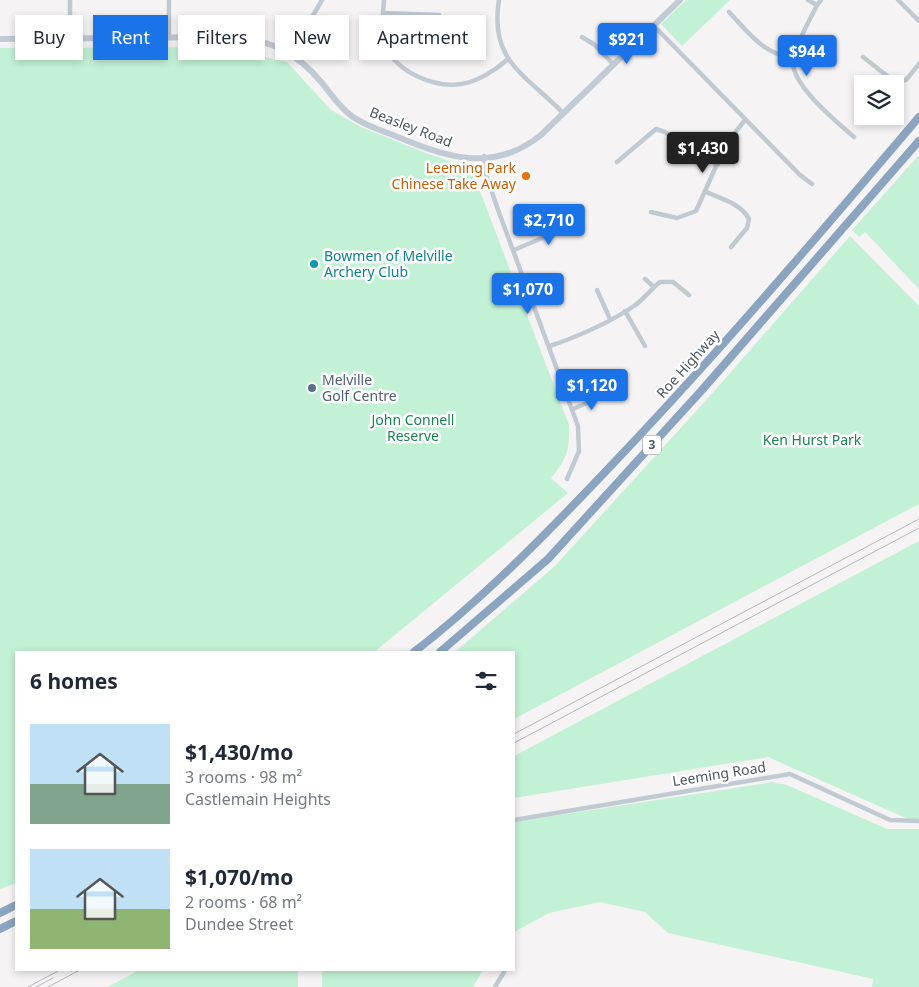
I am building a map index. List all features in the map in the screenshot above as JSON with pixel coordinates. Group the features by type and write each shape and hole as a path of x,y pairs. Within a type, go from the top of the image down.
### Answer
{"highway":[{"name":"Roe Highway","path":"415,651 462,612 573,506 657,417 778,282 919,117"},
{"name":"Roe Highway","path":"441,651 548,559 708,383 919,142"},
{"path":"0,913 15,906"},
{"path":"0,929 15,922"}],"main road":[{"name":"Beasley Road","path":"302,60 319,73 344,104 364,120 438,150 484,157 516,146 531,138 561,114 680,0"},
{"name":"Beasley Road","path":"83,37 250,35 275,42"},
{"name":"Beasley Road","path":"0,38 15,38"}],"street":[{"path":"70,0 70,15"},
{"path":"169,0 169,36"},
{"path":"313,15 322,0"},
{"path":"384,0 382,33 391,57 404,69 440,84 461,84 482,76 508,59"},
{"path":"500,0 496,22 497,35 508,59 561,114"},
{"path":"808,0 817,5"},
{"path":"822,0 817,5 793,58 793,70 799,82 854,137"},
{"path":"898,0 919,21"},
{"path":"729,12 767,51 793,58"},
{"path":"383,13 439,15"},
{"path":"654,26 745,120 800,175 812,184"},
{"path":"582,37 595,45 613,64"},
{"path":"863,57 895,82 906,80 919,64"},
{"path":"651,212 671,218 690,215 701,204 731,135 745,120"},
{"path":"617,162 656,129 665,132 695,154 718,164"},
{"path":"484,157 488,181 573,409 579,432 580,444 573,468 567,479"},
{"path":"706,192 735,205 745,212 749,219 746,228 731,247"},
{"path":"514,250 561,230 579,225"},
{"path":"645,279 654,287"},
{"path":"550,346 585,332 625,311 642,300 660,282 673,282 689,295"},
{"path":"597,290 610,319"},
{"path":"625,311 645,346"},
{"path":"573,409 605,395"},
{"name":"Leeming Road","path":"515,820 790,774 890,820 919,821"},
{"path":"495,987 504,972"}],"green space":[{"path":"686,0 730,0 682,46 661,24"},
{"name":"John Connell Reserve","path":"168,47 178,47 178,60 265,60 265,57 287,62 331,110 361,127 423,152 467,167 475,178 569,425 569,442 566,454 561,465 551,478 568,493 375,651 15,651 15,883 0,889 0,48 15,48 15,60 83,60 83,48 93,48 93,60 168,60"},
{"path":"919,155 919,289 865,232 859,237 852,230"},
{"name":"Ken Hurst Park","path":"850,236 919,306 919,504 515,718 515,651 456,651 555,566 709,397"},
{"path":"919,541 919,819 908,819 768,757 515,798 515,755"},
{"path":"773,782 787,785 887,829 919,829 919,987 872,987 873,979 668,933 645,912 600,902 549,913 515,931 515,822"},
{"path":"137,971 298,971 298,987 108,987"},
{"path":"322,971 482,971 473,987 322,987"}],"railway":[{"path":"515,733 919,519"},
{"path":"515,742 919,528"},
{"path":"28,987 58,971"},
{"path":"48,987 78,971"},
{"path":"36,987 53,978"}],"place":[{"name":"Leeming Park Chinese Take Away","path":"526,176"},
{"name":"Bowmen of Melville Archery Club","path":"314,264"},
{"name":"Melville Golf Centre","path":"312,388"}]}
